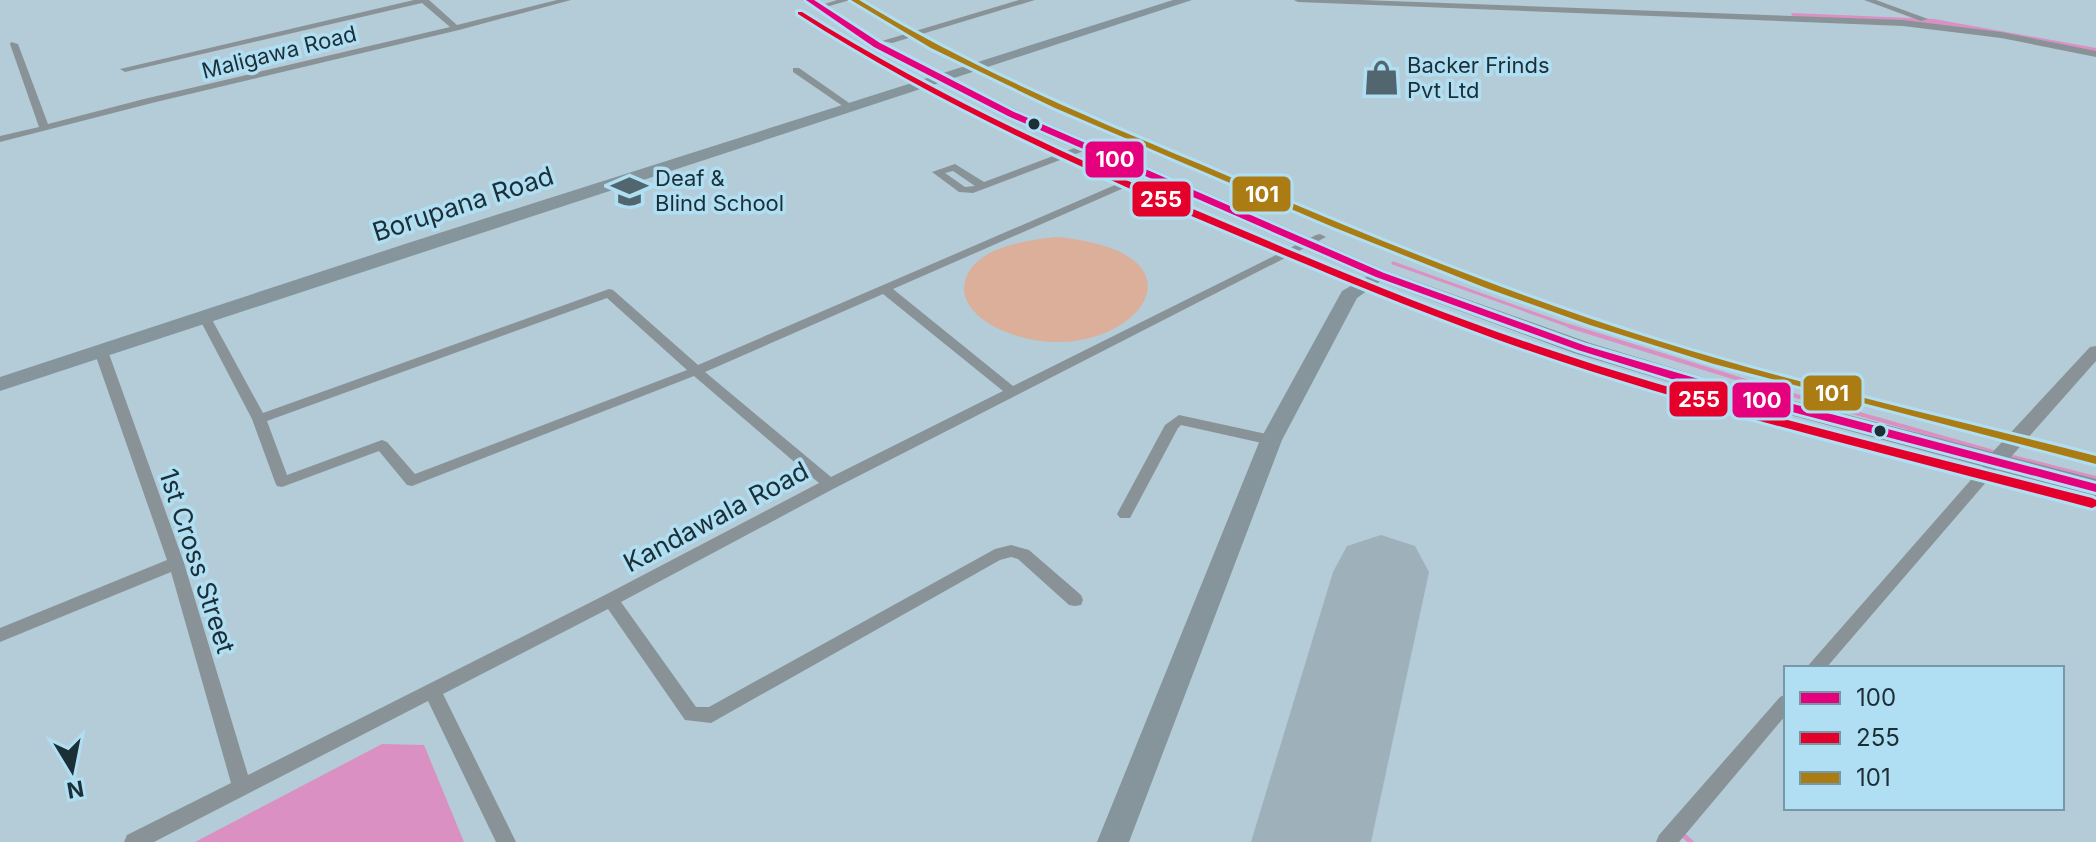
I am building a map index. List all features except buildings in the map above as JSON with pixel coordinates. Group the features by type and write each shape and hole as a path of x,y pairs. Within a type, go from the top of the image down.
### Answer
{"highway":[{"path":"826,2 947,76 1145,175 1611,356 1741,395 1998,458 2096,477"},
{"path":"826,2 877,45 1314,241"},
{"path":"1998,458 2096,488"}],"main road":[{"name":"Borupana Road","path":"0,384 1186,0"},
{"path":"1113,842 1271,440 1349,295 1376,267"}],"street":[{"path":"125,69 424,0 456,28"},
{"name":"Maligawa Road","path":"0,139 567,0"},
{"path":"888,41 1030,0"},
{"path":"1298,0 1927,22 2096,54"},
{"path":"1868,0 1927,22"},
{"path":"144,102 456,28"},
{"path":"14,44 44,128"},
{"path":"796,70 850,107"},
{"path":"981,185 991,185 1085,147"},
{"path":"204,316 259,419 282,482 382,445 412,481 696,371 1145,175"},
{"name":"Kandawala Road","path":"134,842 611,600 830,484 1314,241"},
{"path":"885,289 1012,392"},
{"path":"259,419 609,293 830,484"},
{"name":"1st Cross Street","path":"101,351 176,563 242,787"},
{"path":"1817,666 2096,351"},
{"path":"1125,514 1172,425 1179,420 1271,440"},
{"path":"611,600 691,715 699,718 711,715 995,555 1011,551 1023,554 1075,600"},
{"path":"1,630 176,563"},
{"path":"432,690 506,842"},
{"path":"1673,840 1784,704"}],"shaded area":[{"path":"1059,237 1113,249 1141,268 1148,290 1137,312 1112,330 1077,340 1036,340 993,326 974,311 964,289 967,275 975,264 1001,248"},
{"path":"382,744 424,745 464,842 195,842"}],"waterway":[{"path":"1795,15 1934,22 2096,51"},
{"path":"1393,263 1572,327"},
{"path":"1572,327 1768,388 1997,453"},
{"path":"2009,456 2096,478"},
{"path":"1682,834 1691,842"}],"runway":[{"path":"1311,842 1381,572"}],"transit line":[{"name":"100","path":"809,0 877,45 1011,114 1380,275 1582,348 1698,383 2096,488"},
{"name":"101","path":"854,0 933,47 1058,107 1336,225 1490,286 1718,362 2096,460"},
{"name":"255","path":"800,13 894,70 991,122 1140,190 1433,312 1531,348 1708,402 2092,503"}],"place":[{"name":"Backer Frinds Pvt Ltd","path":"1381,78"},
{"name":"Deaf & Blind School","path":"629,191"}]}
